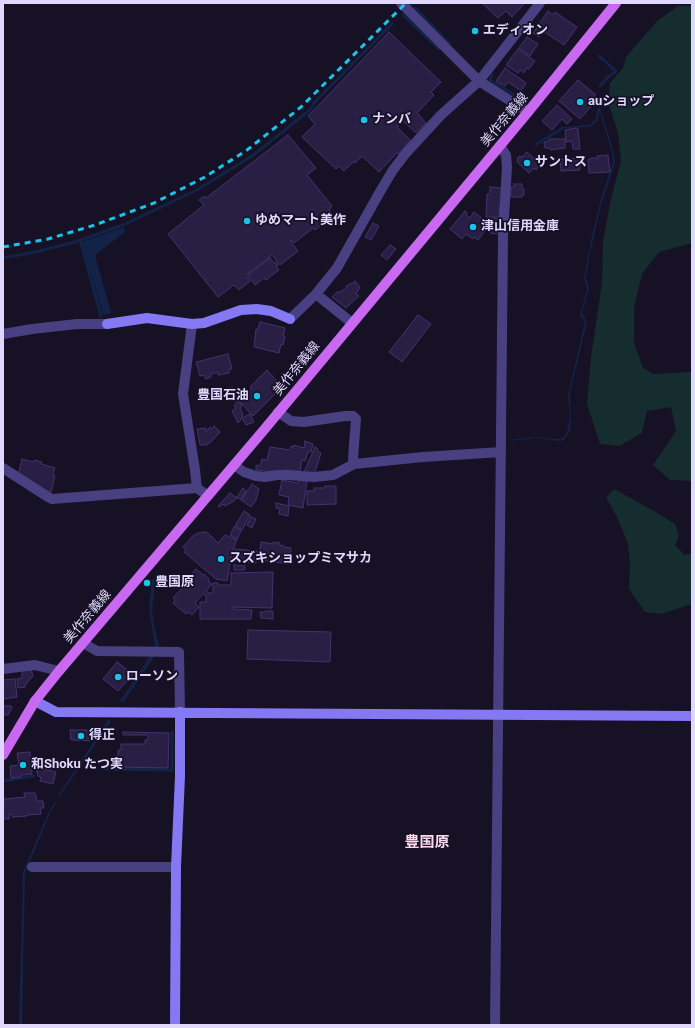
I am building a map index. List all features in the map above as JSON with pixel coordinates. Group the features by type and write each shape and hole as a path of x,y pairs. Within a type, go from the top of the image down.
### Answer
{"main road":[{"name":"美作奈義線","path":"3,755 35,701 59,671 208,496 500,146 616,3"}],"street":[{"path":"401,3 479,81 528,112"},
{"path":"3,334 77,324 107,324 147,318 192,324 204,323 241,310 257,309 271,311 290,319 316,294 337,268 393,170 423,133 479,81 540,3"},
{"path":"495,1025 503,236 507,167 506,155 500,146"},
{"path":"316,294 352,323"},
{"path":"192,324 184,394 197,488"},
{"path":"278,412 291,421 304,422 353,416 356,419 353,458 354,464"},
{"path":"234,465 244,472 256,476 265,477 288,475 314,477 334,475 354,464 423,457 501,452"},
{"path":"3,468 48,498 52,499 197,488 208,496"},
{"path":"83,643 96,651 179,652 180,776 176,867 175,1025"},
{"path":"3,668 35,665 59,671"},
{"path":"35,701 56,712 692,716"},
{"path":"32,867 176,867"}],"green space":[{"path":"678,6 692,6 692,243 659,252 642,274 634,308 634,343 643,368 653,374 692,372 692,481 670,480 653,465 676,431 671,407 647,411 642,433 619,446 600,444 587,404 591,357 602,283 603,241 611,199 621,161 618,133 608,102 610,83 623,68 626,57 657,21"},
{"path":"614,489 675,524 679,536 675,545 684,555 692,553 692,604 661,614 645,612 629,589 630,564 628,544 617,517 606,497"}],"water":[{"path":"600,107 615,161 601,205 589,258 586,278 589,288 582,313 587,322 570,393 571,419 570,431 564,440 561,441 536,438 510,441 509,440 534,437 560,439 564,437 567,432 570,417 568,395 585,322 580,315 587,289 584,278 600,202 613,162 612,152 600,112 597,121 590,127 565,128 536,146 534,144 562,127 590,125 596,118 597,109"},
{"path":"124,227 125,232 95,255 111,313 103,315 82,242"},
{"path":"156,577 152,609 159,646 154,657 123,703 120,701 155,646 149,608 152,580"},
{"path":"108,720 111,721 60,796 58,796"},
{"path":"54,803 56,803 25,873 22,1025 19,1025 23,872"}],"building":[{"path":"482,3 525,3 512,17 506,11 498,18"},
{"path":"548,11 553,15 555,12 577,27 564,45 543,31 539,37 533,33"},
{"name":"ナンバ","path":"389,32 441,82 431,92 434,95 417,113 426,123 416,133 403,121 397,127 410,140 399,154 397,153 379,172 362,156 355,163 354,161 344,171 339,166 336,169 302,137 315,124 308,116"},
{"path":"527,37 538,44 530,56 519,48"},
{"path":"518,49 535,61 524,73 520,70 518,73 506,65"},
{"path":"505,68 526,83 521,91 508,82 505,86 496,81"},
{"path":"578,80 595,94 595,102 580,119 559,101"},
{"path":"557,105 572,119 567,124 562,119 552,130 542,121"},
{"path":"578,129 580,149 573,149 572,141 566,142 565,130"},
{"path":"288,135 316,168 307,175 332,206 329,210 331,212 327,215 330,218 315,230 313,228 294,243 291,240 290,241 298,251 280,265 272,255 246,275 250,281 239,290 234,285 218,297 168,234 204,205 199,200 204,196 206,198"},
{"path":"549,139 565,139 565,148 550,150 550,148 545,148 544,142 550,141"},
{"path":"527,152 540,164 536,170 534,168 529,173 517,162 519,156 522,157"},
{"path":"608,155 610,172 589,173 588,160 598,158 597,156"},
{"path":"580,158 580,170 561,171 560,159"},
{"path":"514,184 522,184 524,195 522,195 522,197 511,197 511,187 514,187"},
{"path":"490,187 502,188 499,217 486,217 487,194 490,194"},
{"path":"465,211 467,213 466,215 470,218 474,212 487,222 485,224 488,227 478,240 474,237 473,239 466,234 462,239 450,229"},
{"path":"492,218 499,219 497,234 490,233"},
{"path":"373,223 379,226 371,240 365,237"},
{"path":"390,245 396,249 387,260 381,255"},
{"path":"270,258 274,263 276,262 278,265 276,266 279,270 266,280 264,278 255,285 248,275"},
{"path":"355,281 360,287 356,294 359,296 346,308 332,297 337,292 340,292 347,287 346,286 354,283"},
{"path":"418,315 431,324 402,362 389,352"},
{"path":"260,322 285,328 283,345 281,344 279,353 254,347 256,329 258,329"},
{"path":"228,354 232,369 229,369 229,373 218,375 218,372 211,374 211,377 206,379 204,375 200,376 196,362"},
{"path":"267,370 282,387 253,416 239,401 252,388 250,387"},
{"path":"232,387 240,396 235,402 231,395"},
{"path":"238,401 242,405 240,408 243,414 238,423 232,411 236,408 234,406"},
{"path":"250,414 254,422 246,425 242,418"},
{"path":"214,426 220,432 210,443 207,443 207,445 200,445 197,429 206,428 206,432 210,427 212,429"},
{"path":"305,441 313,444 311,452 308,452 305,461 302,460 300,472 287,470 271,472 256,470 256,465 260,466 262,459 267,460 270,447 290,450 291,446 294,447 294,445 304,448"},
{"path":"315,447 318,449 317,451 321,453 314,475 304,472"},
{"path":"22,459 34,462 35,460 42,462 41,464 55,468 53,475 55,476 51,492 43,490 18,475"},
{"path":"299,479 307,481 303,508 288,505 289,497 279,495 282,480 298,483"},
{"path":"252,484 259,489 256,500 251,507 241,500"},
{"path":"325,486 336,486 336,504 307,505 307,491 314,491 314,488 325,488"},
{"path":"243,488 246,491 241,500 237,497"},
{"path":"230,493 237,498 225,506 223,504 220,507 218,506"},
{"path":"276,503 289,506 288,516 279,514 280,509 276,508"},
{"path":"244,511 250,515 242,530 235,526"},
{"path":"251,517 256,519 252,528 247,525"},
{"path":"234,527 241,531 237,539 230,535"},
{"path":"204,532 208,533 218,543 225,535 237,540 232,551 227,581 216,579 184,552 186,550 183,547 193,536"},
{"path":"261,542 273,544 273,542 280,543 279,545 291,548 290,564 259,560"},
{"path":"235,549 257,551 256,563 233,561"},
{"path":"234,565 245,566 245,570 234,570"},
{"path":"196,569 203,575 204,574 209,579 208,581 212,584 206,591 209,593 213,593 213,583 218,583 218,585 231,585 231,573 273,572 272,608 232,607 232,609 252,610 251,619 200,619 200,602 206,602 206,596 203,594 195,603 199,607 192,615 188,612 186,614 173,603 175,600 173,598 186,584 184,582"},
{"path":"273,611 273,619 261,618 260,612"},
{"path":"248,630 331,632 330,662 247,659"},
{"name":"ローソン","path":"117,662 133,674 118,691 103,679"},
{"path":"31,669 33,676 25,687 18,688 17,679 22,678 22,670"},
{"path":"15,679 17,697 3,699 3,680"},
{"path":"3,706 11,706 12,708 8,715 3,715"},
{"name":"得正","path":"70,730 92,730 91,741 71,740"},
{"path":"123,732 169,733 168,768 118,767 118,750 121,750 121,744 145,744 145,740 148,740 148,735 123,735"},
{"name":"和Shoku たつ実","path":"30,752 32,774 11,778 10,766 19,765 17,753"},
{"path":"36,767 56,772 53,784 40,781 41,777 38,776"},
{"path":"24,793 35,793 37,801 43,801 44,808 40,808 41,814 12,817 12,814 9,814 9,819 3,819 4,799 25,797"}],"waterway":[{"path":"415,8 450,44"},
{"path":"403,15 439,49"},
{"path":"3,258 75,242 123,225 197,190 252,156 310,110 315,102 392,24"},
{"path":"599,56 616,71 600,86"},
{"path":"492,75 490,80 516,96"},
{"path":"80,240 101,316"},
{"path":"102,769 172,770 172,732"},
{"path":"3,781 34,776"}],"railway":[{"path":"3,247 48,239 95,225 154,203 205,177 247,150 301,107 406,3"}],"place":[{"name":"エディオン","path":"475,31"},
{"name":"auショップ","path":"580,102"},
{"name":"ナンバ","path":"364,120"},
{"name":"サントス","path":"527,163"},
{"name":"ゆめマート美作","path":"247,221"},
{"name":"津山信用金庫","path":"473,227"},
{"name":"豊国石油","path":"257,396"},
{"name":"スズキショップミマサカ","path":"221,559"},
{"name":"豊国原","path":"147,583"},
{"name":"ローソン","path":"118,677"},
{"name":"得正","path":"81,736"},
{"name":"和Shoku たつ実","path":"23,765"}],"district":[{"name":"豊国原","path":"427,843"}]}
